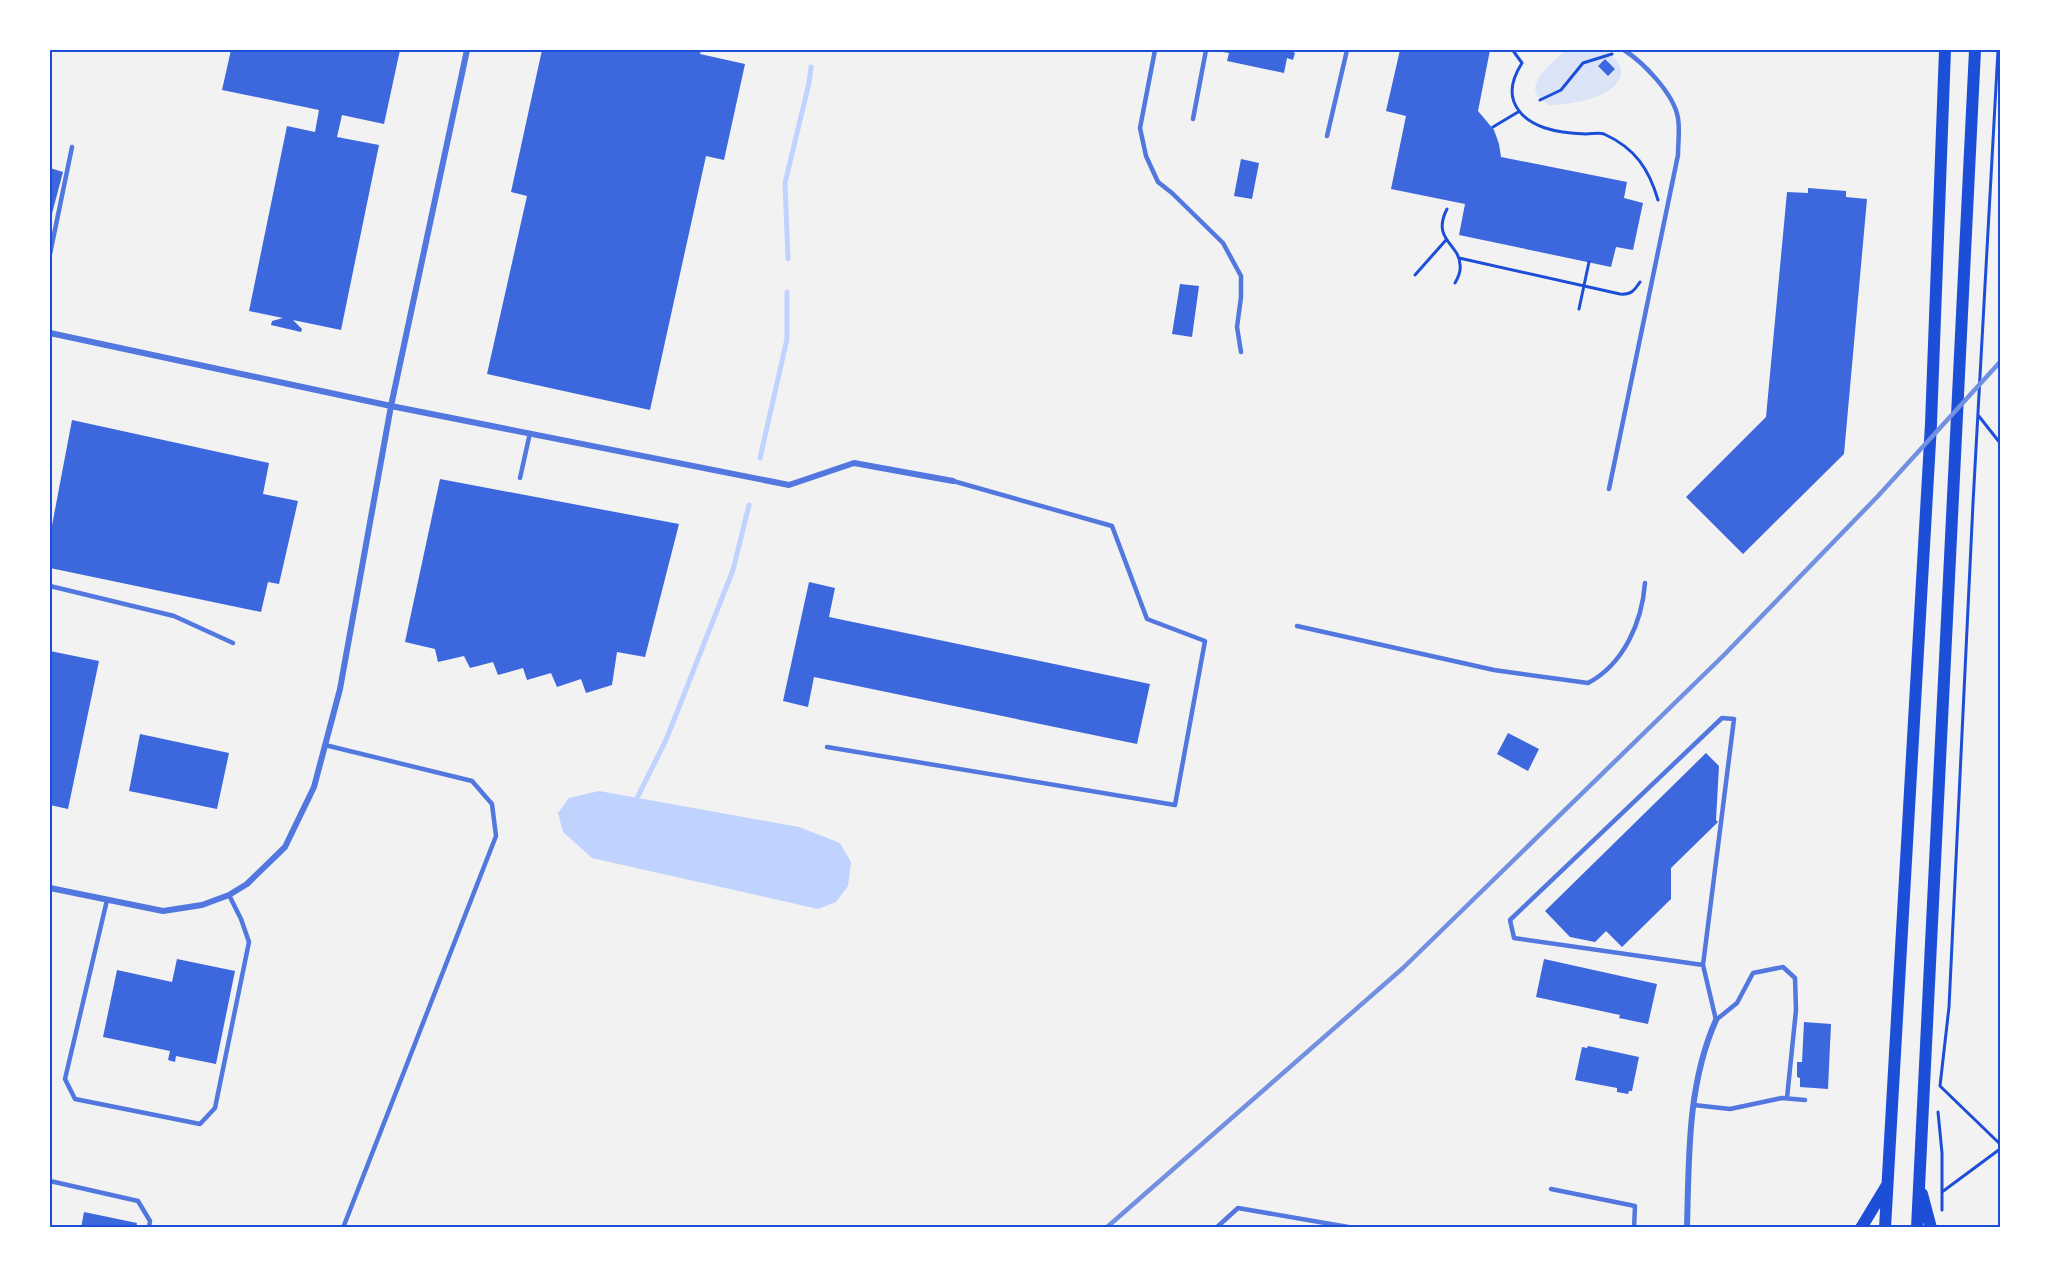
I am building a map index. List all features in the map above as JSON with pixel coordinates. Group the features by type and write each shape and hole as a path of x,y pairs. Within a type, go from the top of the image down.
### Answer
{"main road":[{"path":"1885,1227 1931,424 1946,50"},
{"path":"1917,1227 1975,50"},
{"path":"1861,1227 1889,1182"},
{"path":"1919,1182 1931,1227"}],"street":[{"path":"50,888 163,912 202,905 229,895 247,884 285,847 314,787 340,688 391,406 468,50"},
{"path":"50,333 391,406 789,485 854,463 953,482"},
{"path":"1687,1227 1690,1145 1696,1087 1706,1043 1716,1020"}],"lane":[{"path":"1155,50 1140,128 1146,156 1158,182 1223,243 1241,276 1237,327 1241,352"},
{"path":"1193,118 1206,50"},
{"path":"1327,136 1347,50"},
{"path":"1609,489 1678,155 1678,117 1669,98 1655,76 1624,50"},
{"path":"50,254 72,147"},
{"path":"519,478 530,433"},
{"path":"826,747 1175,805 1205,641 1146,619 1112,526 953,482"},
{"path":"1297,626 1494,670 1588,683 1600,677 1626,647 1634,632 1645,583"},
{"path":"50,586 174,616 233,643"},
{"path":"1703,965 1514,938 1510,920 1722,718 1734,719 1703,965 1716,1020 1737,1003 1752,973 1783,967 1795,978 1797,1010 1787,1098"},
{"path":"325,745 472,781 492,804 496,836 343,1227"},
{"path":"107,900 65,1079 75,1099 200,1124 215,1108 249,942 229,895"},
{"path":"1694,1105 1730,1109 1787,1098 1805,1100"},
{"path":"50,1181 138,1201 150,1221 149,1227"},
{"path":"1551,1189 1635,1206 1634,1227"},
{"path":"1216,1227 1238,1208 1354,1227"}],"path":[{"path":"1517,50 1514,52 1522,63 1513,83 1513,99 1518,111 1531,123 1543,128 1587,134 1602,133 1631,150 1646,170 1658,198 1658,205"},
{"path":"1939,1098 1949,1007 1998,50"},
{"path":"1540,100 1562,90 1583,63 1612,54"},
{"path":"1493,128 1518,111"},
{"path":"1447,209 1444,216 1443,233 1459,258 1461,266 1455,283"},
{"path":"1414,275 1446,240"},
{"path":"1459,258 1627,295 1634,291 1644,276"},
{"path":"1579,309 1589,262"},
{"path":"1978,415 2001,443"},
{"path":"1940,1086 2001,1144"},
{"path":"1938,1110 1942,1153 1942,1214"},
{"path":"1942,1192 2001,1149"}],"shaded area":[{"path":"1566,50 1606,50 1620,65 1620,78 1615,86 1594,97 1569,104 1548,105 1537,95 1536,83 1544,70"}],"water":[{"path":"599,791 799,827 840,843 851,862 848,886 836,902 818,909 592,858 563,832 558,813 569,798"}],"building":[{"path":"231,50 400,50 384,124 342,115 337,137 379,145 341,330 293,320 302,329 301,332 271,325 272,321 283,318 249,311 287,126 315,132 319,110 222,90"},
{"path":"542,50 701,50 700,54 745,64 724,160 706,156 650,410 487,374 527,196 511,192"},
{"path":"1293,50 1295,53 1293,60 1287,58 1284,73 1227,61 1229,53 1216,51"},
{"path":"1400,50 1490,50 1478,111 1494,130 1501,157 1627,182 1624,198 1643,203 1633,250 1616,247 1611,267 1459,235 1465,204 1391,189 1406,116 1386,111"},
{"path":"1605,59 1615,69 1608,76 1598,66"},
{"path":"1241,159 1259,163 1252,199 1234,196"},
{"path":"50,168 63,172 50,221"},
{"path":"1808,188 1846,191 1846,197 1867,199 1844,454 1743,554 1686,497 1766,417 1787,192 1808,193"},
{"path":"1180,284 1199,286 1192,337 1172,334"},
{"path":"72,420 269,463 263,494 298,501 279,584 268,582 261,612 50,568 50,536"},
{"path":"440,479 679,524 645,657 617,652 612,685 586,693 581,679 557,687 551,673 527,680 523,668 498,675 493,662 470,668 464,656 438,662 435,649 405,642"},
{"path":"809,582 835,588 829,617 1150,684 1137,744 814,677 808,707 783,701"},
{"path":"50,651 99,661 68,809 50,805"},
{"path":"1508,733 1539,749 1528,771 1497,754"},
{"path":"140,734 229,753 217,809 129,791"},
{"path":"1706,753 1719,766 1716,820 1718,822 1671,868 1671,899 1622,947 1606,931 1595,942 1570,937 1545,911"},
{"path":"177,959 235,971 216,1064 176,1056 175,1062 168,1060 170,1051 103,1037 117,970 172,982"},
{"path":"1544,959 1657,984 1648,1024 1619,1018 1620,1015 1536,997"},
{"path":"1804,1022 1831,1024 1828,1089 1800,1087 1797,1062 1802,1062"},
{"path":"1588,1046 1639,1057 1632,1091 1628,1094 1617,1092 1617,1088 1575,1080 1582,1047 1587,1048"},
{"path":"84,1212 137,1223 136,1228 81,1228"}],"waterway":[{"path":"788,259 785,183 811,67"},
{"path":"760,458 787,339 787,292"},
{"path":"637,798 666,740 733,570 749,505"}],"railway":[{"path":"1106,1228 1403,968 1724,655 1878,496 2000,362"}]}
